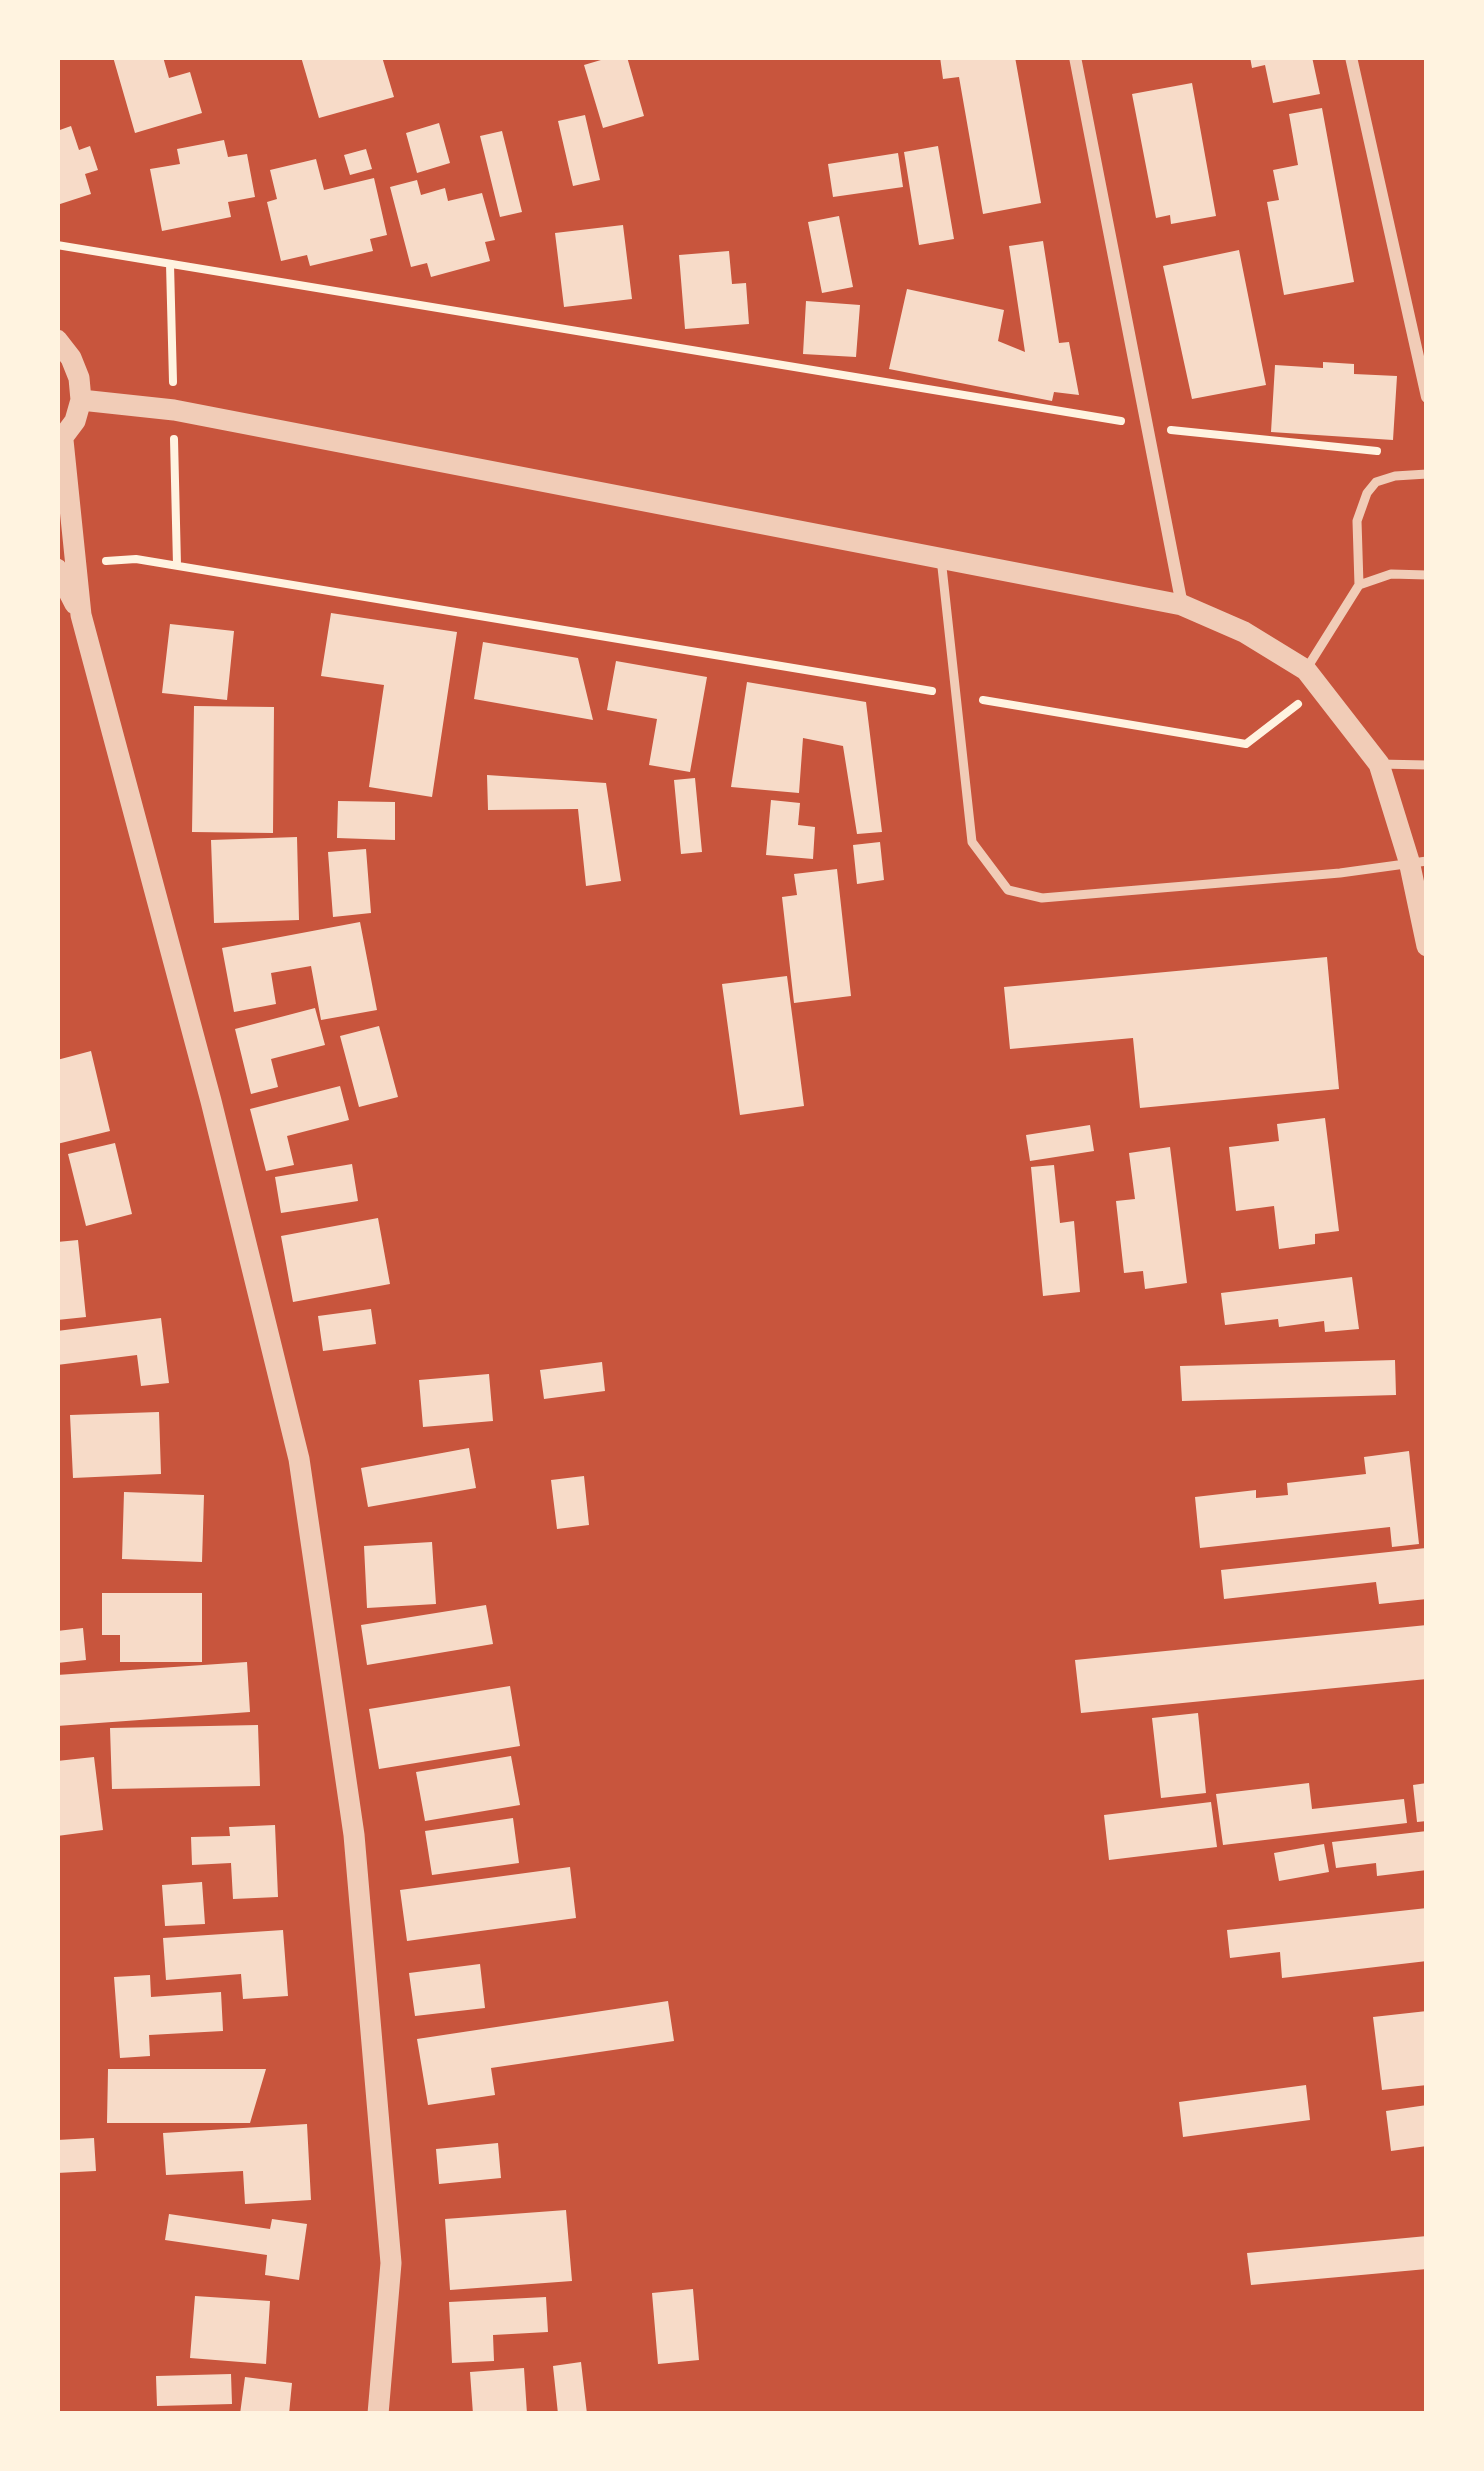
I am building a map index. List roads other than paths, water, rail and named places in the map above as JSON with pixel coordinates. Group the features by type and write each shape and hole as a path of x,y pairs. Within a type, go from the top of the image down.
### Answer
{"street":[{"path":"1075,57 1182,605"},
{"path":"1351,57 1427,397"},
{"path":"57,340 71,358 81,400 75,422 60,442 66,566 211,1101 299,1459 354,1834 391,2263 378,2414"},
{"path":"81,400 174,410 1182,605 1244,632 1312,679 1379,764 1418,861 1427,946"}],"lane":[{"path":"1312,679 1359,585 1357,521 1366,493 1376,482 1395,476 1427,474"},
{"path":"941,558 972,842 1008,890 1042,898 1340,873 1418,861"},
{"path":"1359,585 1391,574 1427,574"},
{"path":"1379,764 1427,765"}]}
